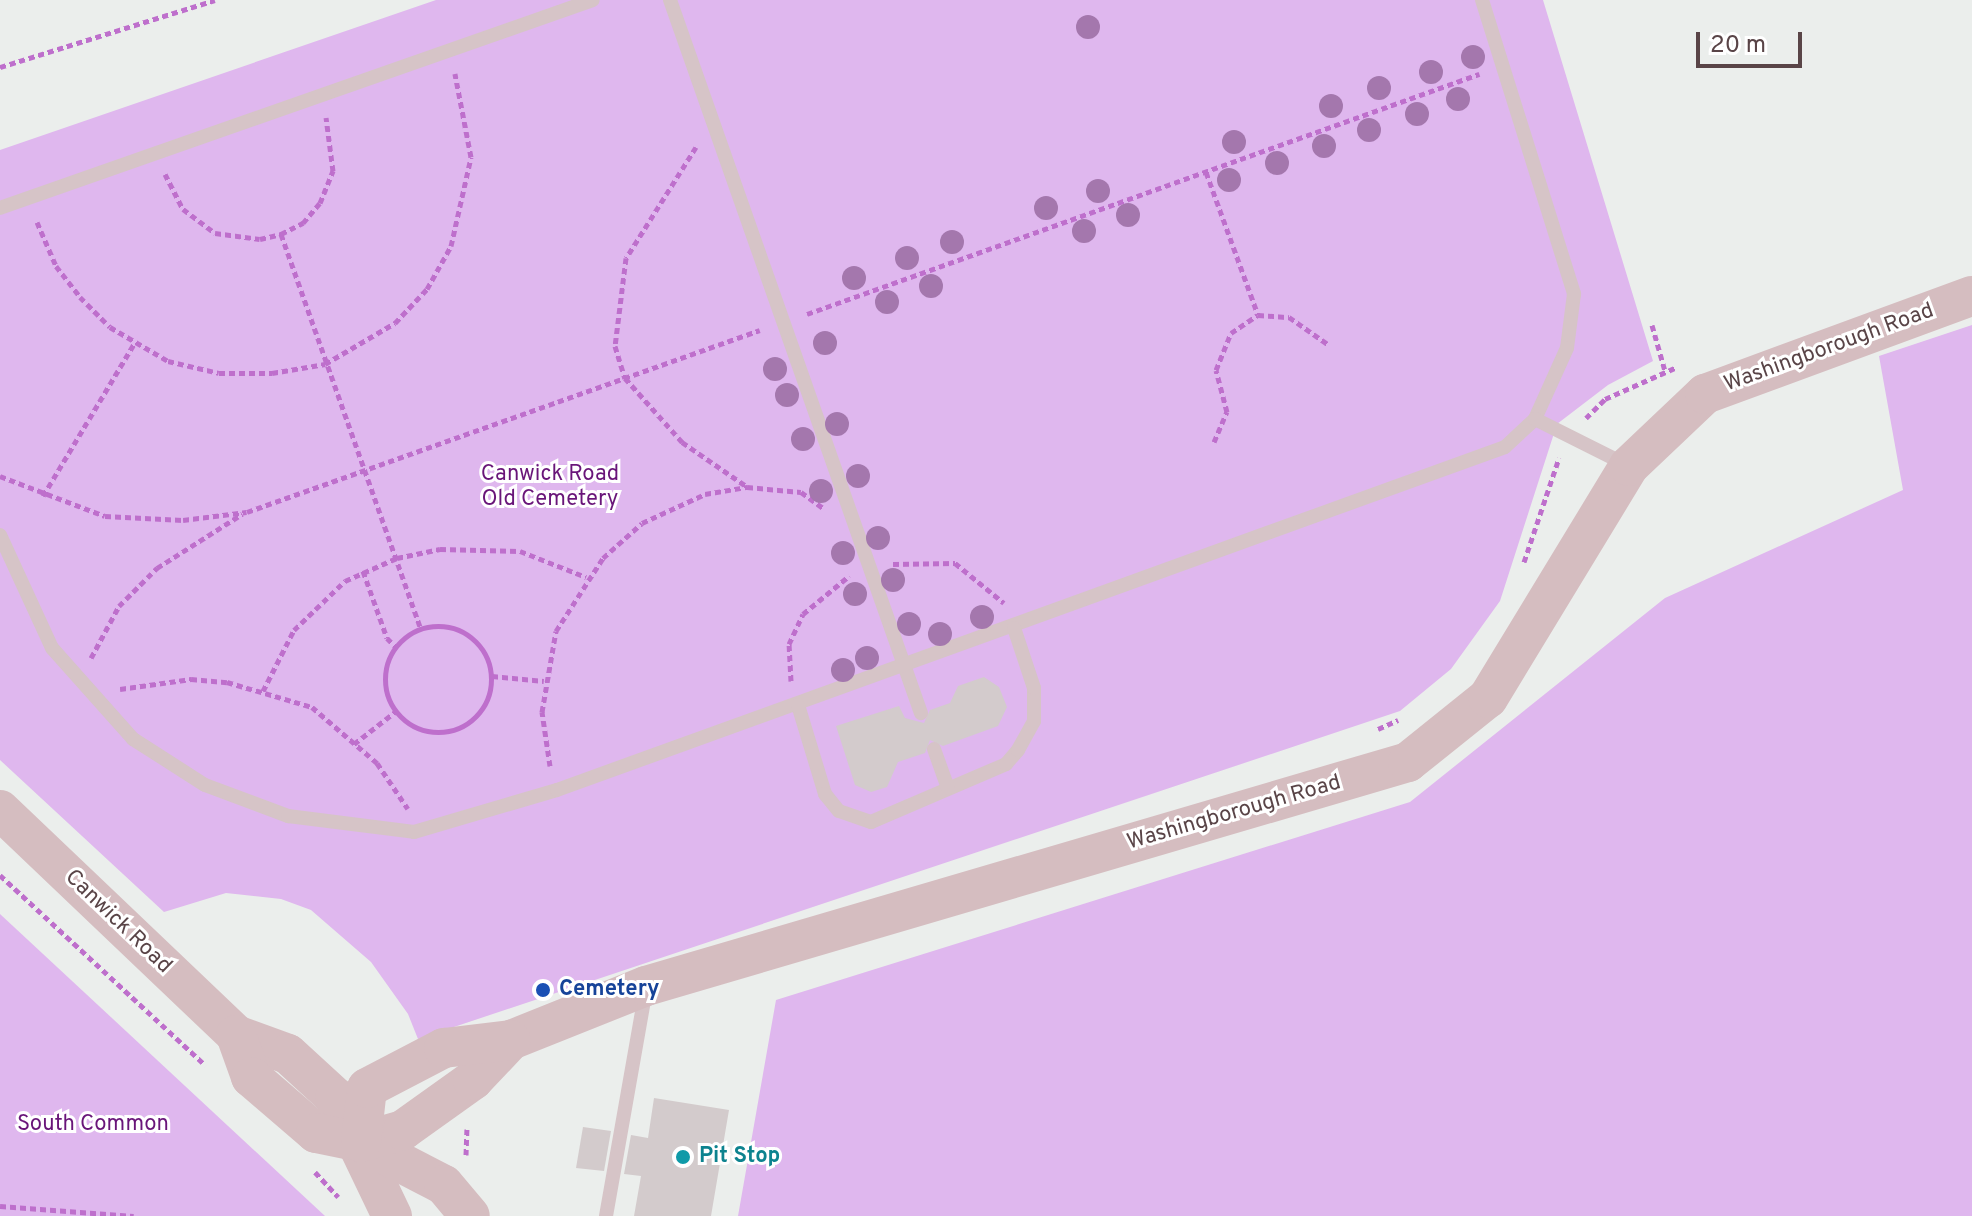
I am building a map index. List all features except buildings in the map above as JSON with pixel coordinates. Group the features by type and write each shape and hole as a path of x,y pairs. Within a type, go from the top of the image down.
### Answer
{"main road":[{"name":"Washingborough Road","path":"361,1142 403,1130 473,1080 511,1040 646,986 1408,762 1488,698 1629,466 1705,394 1972,296"},
{"name":"Canwick Road","path":"0,810 236,1035 251,1077 316,1133 361,1142"},
{"path":"392,1216 361,1142 367,1088 444,1048 511,1040"},
{"path":"361,1142 444,1185 470,1216"}],"lane":[{"path":"0,208 593,0"},
{"path":"670,0 921,713"},
{"path":"0,535 52,648 89,696 133,739 205,785 288,816 414,832 557,790 1014,628 1505,447 1535,419 1567,348 1574,294 1482,0"},
{"path":"1535,419 1629,466"},
{"path":"798,705 825,794 839,811 871,822 1006,764 1034,721 1034,688 1014,628"},
{"path":"934,749 948,788"},
{"path":"606,1216 646,986"}],"path":[{"path":"0,67 215,0"},
{"path":"27,199 56,266 110,327 134,344 168,361 219,373 272,373 325,364 395,323 427,289 451,246 471,157 466,110 447,52"},
{"path":"0,476 43,496 105,516 183,520 247,512 367,472 1503,65"},
{"path":"157,153 183,209 215,233 260,239 281,234 303,223 320,203 333,171 320,97"},
{"path":"706,104 697,145 626,258 615,311 615,346 625,378 682,442 747,487"},
{"path":"1206,172 1258,315"},
{"path":"281,234 421,629"},
{"path":"1214,442 1227,412 1216,370 1231,333 1258,315 1289,317 1329,345"},
{"path":"1652,325 1665,371"},
{"path":"43,496 134,344"},
{"path":"1522,566 1541,498 1568,436 1605,399 1690,363"},
{"path":"557,790 547,754 544,681 556,631 586,577 642,523 705,494 747,487 801,492 856,533"},
{"path":"247,512 157,568 119,606 87,666 89,696 191,679 263,691 312,707 395,784 414,832"},
{"path":"263,691 294,630 363,571 397,558 440,549 520,551 586,577"},
{"path":"363,571 396,647"},
{"path":"444,625 472,637 488,657 492,676 491,692 471,722 446,733 423,731 395,712 385,691 385,668 396,647 421,629 444,625"},
{"path":"492,676 544,681"},
{"path":"354,744 395,712"},
{"path":"1362,734 1406,715"},
{"path":"0,875 103,972"},
{"path":"0,1206 134,1216"}],"green space":[{"name":"Canwick Road Old Cemetery","path":"436,0 1543,0 1653,361 1608,385 1557,424 1500,601 1451,669 1400,711 418,1039 408,1014 371,962 311,910 281,899 226,893 164,912 0,760 0,150"},
{"path":"1972,325 1972,1216 738,1216 776,1000 1410,802 1665,598 1903,490 1879,356"},
{"name":"South Common","path":"0,914 325,1216 0,1216"}],"place":[{"name":"Cemetery","path":"543,990"},
{"name":"Pit Stop","path":"683,1157"}]}
